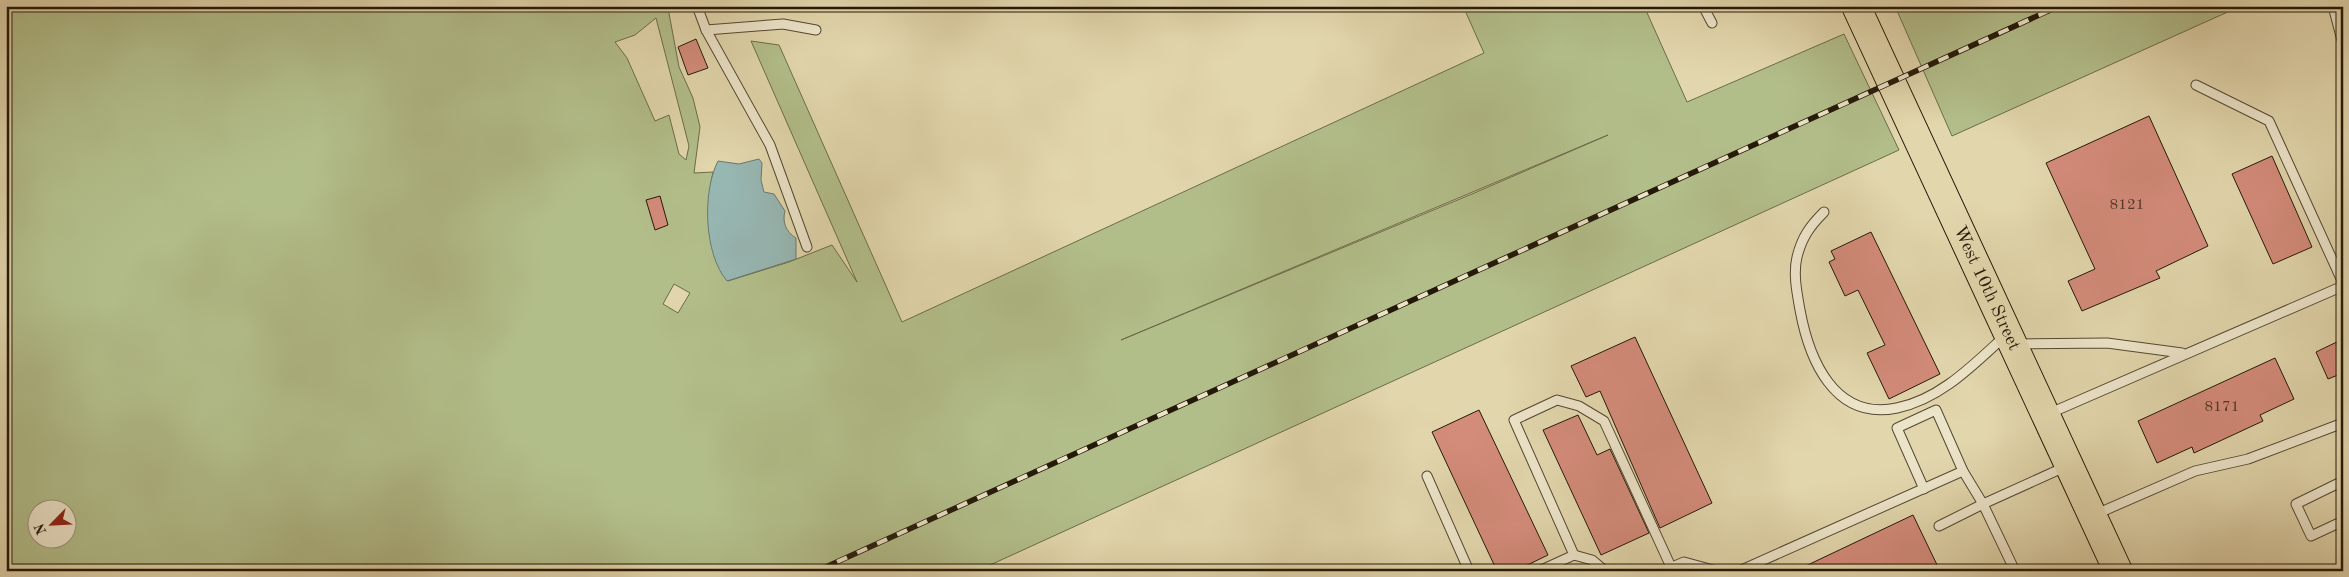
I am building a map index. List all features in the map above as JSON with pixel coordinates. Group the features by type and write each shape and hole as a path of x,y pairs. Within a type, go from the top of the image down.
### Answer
{"main road":[{"name":"West 10th Street","path":"1856,6 2118,571"}],"lane":[{"path":"697,6 706,30 770,145 807,247"},
{"path":"1703,6 1712,23"},
{"path":"2334,6 2343,44"},
{"path":"706,30 782,24 816,30"},
{"path":"2045,415 2343,285 2269,121 2196,85"},
{"path":"1824,212 1808,227 1797,258 1796,289 1804,334 1819,371 1833,390 1853,402 1872,409 1896,408 1944,389 2011,339 2107,343 2184,353"},
{"path":"1574,555 1514,420 1557,400 1579,406 1604,421 1667,569 1684,562 1717,571"},
{"path":"1924,489 1897,428 1936,410 1963,471 1984,504 2014,571"},
{"path":"2092,516 2195,471 2248,459 2343,423"},
{"path":"1939,526 2068,466"},
{"path":"1739,571 1963,471"},
{"path":"1427,476 1469,571"},
{"path":"2343,481 2296,504 2311,536 2343,521"},
{"path":"1539,571 1574,555 1592,560 1605,571"}],"green space":[{"path":"6,6 737,6 713,10 668,8 679,67 693,98 700,127 694,173 713,172 710,200 711,214 716,240 728,281 789,262 832,245 857,282 751,41 779,45 902,322 1484,53 1463,6 1644,6 1687,102 1844,34 1899,150 977,571 6,571","holes":["656,18 689,146 686,160 679,154 669,115 655,121 627,58 615,42 635,35","1608,135 1472,194 1121,340","674,284 690,293 678,313 663,304"]},
{"path":"1895,6 2241,6 1952,136"}],"water":[{"path":"759,159 762,163 761,180 764,192 774,194 785,211 784,219 786,226 796,238 796,259 727,281 719,269 710,239 708,222 709,189 718,161 739,164"}],"building":[{"path":"696,39 708,68 688,75 678,47"},
{"path":"2149,116 2208,246 2156,271 2160,278 2082,311 2068,281 2095,269 2046,163"},
{"path":"2272,156 2312,247 2273,264 2232,174"},
{"path":"660,196 668,225 655,230 646,200"},
{"path":"1871,232 1940,374 1889,399 1867,353 1885,345 1858,290 1845,296 1829,262 1835,259 1831,251"},
{"path":"1635,337 1712,503 1660,528 1600,391 1586,397 1571,366"},
{"path":"2343,339 2343,373 2328,379 2316,352"},
{"path":"2275,358 2294,399 2260,415 2263,421 2194,453 2192,447 2157,463 2138,421"},
{"path":"1479,410 1548,555 1515,571 1497,571 1432,432"},
{"path":"1578,415 1597,455 1610,449 1649,533 1601,555 1543,430"},
{"path":"1913,515 1940,571 1795,571"}],"railway":[{"path":"817,571 2059,6"}]}
